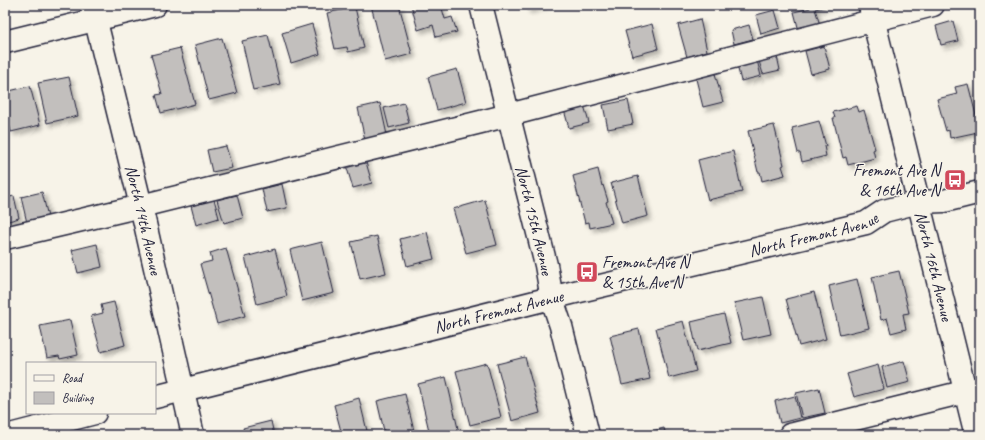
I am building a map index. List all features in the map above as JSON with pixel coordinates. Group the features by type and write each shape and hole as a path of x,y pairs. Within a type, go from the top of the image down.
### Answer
{"street":[{"path":"5,42 93,12 155,5"},
{"name":"North 15th Avenue","path":"481,5 546,265 552,299 561,326 588,435"},
{"path":"5,238 509,115 872,12 933,5"},
{"name":"North 14th Avenue","path":"93,12 141,206 193,435"},
{"name":"North 16th Avenue","path":"872,12 919,202 972,390 976,435"},
{"name":"North Fremont Avenue","path":"156,397 866,223 884,211 919,202 944,201 980,192"},
{"path":"790,435 972,390"},
{"path":"10,435 91,414"}],"building":[{"path":"371,5 399,5 412,54 385,61"},
{"path":"411,5 441,5 445,19 452,17 457,32 436,37 433,25 418,30"},
{"path":"526,5 544,5 527,10"},
{"path":"809,5 829,6 815,9 820,25 799,31 794,12 810,8"},
{"path":"355,7 364,48 348,52 347,47 335,49 327,13"},
{"path":"775,10 780,28 761,34 756,15"},
{"path":"980,11 980,24 977,12"},
{"path":"700,19 707,51 687,57 678,25"},
{"path":"953,21 958,41 941,45 936,26"},
{"path":"312,24 320,54 291,63 282,33"},
{"path":"652,24 658,49 632,56 625,31"},
{"path":"749,25 753,39 734,44 731,30"},
{"path":"268,35 280,84 253,90 242,41"},
{"path":"222,38 237,93 209,100 195,45"},
{"path":"824,46 830,69 811,74 805,51"},
{"path":"180,48 195,104 161,113 156,95 162,94 151,55"},
{"path":"777,56 780,70 763,74 759,61"},
{"path":"757,60 761,76 741,81 737,65"},
{"path":"457,69 466,102 437,110 428,77"},
{"path":"714,70 723,102 703,107 695,75"},
{"path":"69,77 78,116 47,123 38,83"},
{"path":"968,84 978,123 976,123 978,132 950,138 949,130 946,131 937,99 957,94 955,87"},
{"path":"30,86 40,125 11,132 5,108 5,92"},
{"path":"628,100 633,124 608,129 603,105"},
{"path":"380,103 387,135 365,140 358,108"},
{"path":"404,103 409,123 389,128 384,108"},
{"path":"584,105 589,123 569,128 564,110"},
{"path":"857,106 859,112 864,110 875,149 873,150 875,158 848,165 846,157 843,158 833,118 835,118 833,112"},
{"path":"819,121 826,146 824,146 826,156 802,162 800,153 798,153 792,128"},
{"path":"774,125 785,175 762,181 760,172 758,172 748,131"},
{"path":"226,146 232,168 212,172 207,150"},
{"path":"733,151 742,192 708,200 698,160"},
{"path":"365,159 372,183 353,188 346,165"},
{"path":"598,169 602,186 603,185 608,201 606,202 612,223 590,228 589,222 585,223 573,176"},
{"path":"638,176 648,216 622,223 611,183"},
{"path":"282,184 287,208 267,212 262,189"},
{"path":"42,192 48,217 27,223 21,197"},
{"path":"237,195 243,218 224,223 217,200"},
{"path":"14,196 19,218 5,222 5,198"},
{"path":"214,199 219,218 196,225 191,206"},
{"path":"485,200 497,245 466,253 453,209"},
{"path":"427,232 434,259 407,266 400,239"},
{"path":"377,236 386,273 360,279 351,242"},
{"path":"322,242 334,293 302,301 290,250"},
{"path":"97,244 102,267 78,273 72,250"},
{"path":"226,248 245,316 217,324 200,264 212,261 210,253"},
{"path":"275,249 287,296 257,304 245,257"},
{"path":"980,249 980,265 977,250"},
{"path":"899,271 909,313 903,314 906,329 891,333 887,318 881,320 872,277"},
{"path":"857,279 869,328 840,335 829,286"},
{"path":"814,292 826,339 799,346 786,299"},
{"path":"763,297 771,334 743,340 734,303"},
{"path":"114,302 125,345 101,352 91,316 103,313 101,305"},
{"path":"724,314 731,343 697,351 691,322"},
{"path":"70,320 78,355 60,359 59,356 47,358 40,326"},
{"path":"683,321 696,371 669,378 656,328"},
{"path":"639,329 650,379 622,385 610,336"},
{"path":"525,357 540,413 512,421 497,364"},
{"path":"904,361 910,382 887,388 882,367"},
{"path":"487,363 501,417 470,425 456,371"},
{"path":"878,365 884,389 854,397 847,374"},
{"path":"446,377 459,433 449,435 430,435 418,384"},
{"path":"819,388 825,413 802,418 796,393"},
{"path":"405,394 415,435 385,435 377,401"},
{"path":"795,396 800,418 780,423 775,401"},
{"path":"359,398 368,435 342,435 334,405"},
{"path":"271,421 274,435 245,435 243,428"},
{"path":"664,428 666,435 641,435 641,434"}],"place":[{"name":"Fremont Ave N & 16th Ave N","path":"955,180"},
{"name":"Fremont Ave N & 15th Ave N","path":"587,272"}]}
